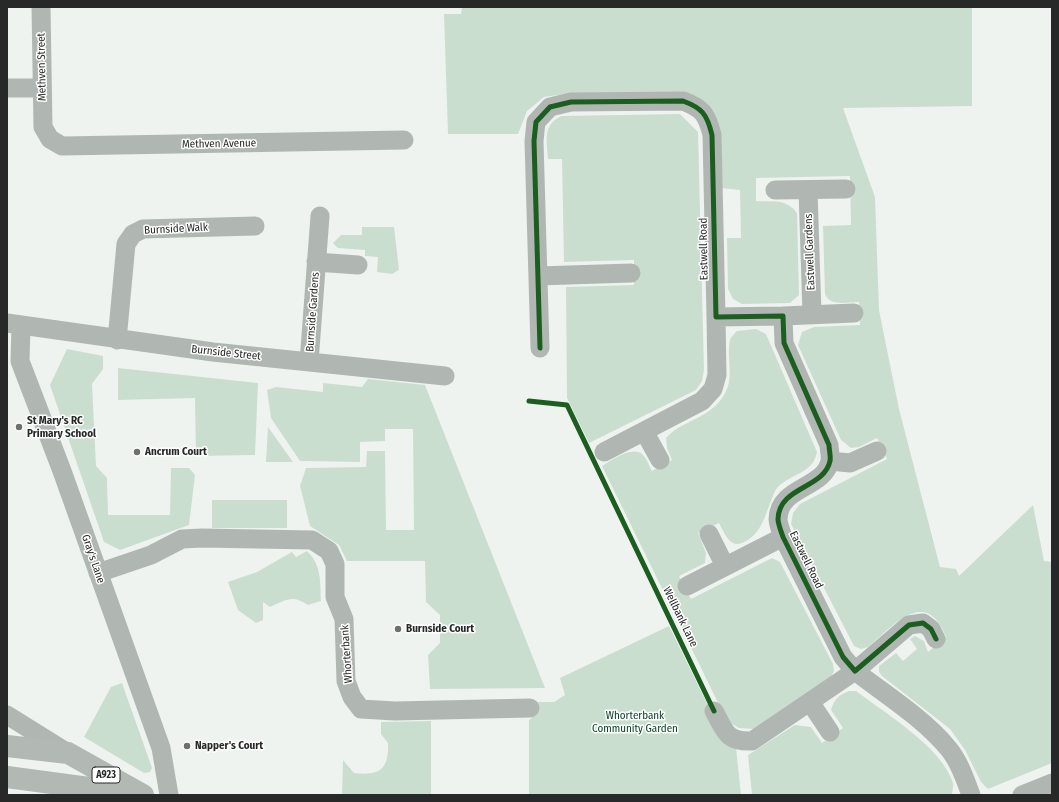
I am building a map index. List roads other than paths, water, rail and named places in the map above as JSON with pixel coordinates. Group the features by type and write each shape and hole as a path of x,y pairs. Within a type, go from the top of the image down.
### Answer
{"main road":[{"name":"A923","path":"7,746 68,753 143,795"},
{"name":"A923","path":"7,777 89,788 117,795"}],"street":[{"name":"Methven Street","path":"41,7 43,127"},
{"path":"7,88 42,88"},
{"name":"Eastwell Road","path":"540,348 534,141 536,122 550,107 571,102 683,101 697,106 708,119 712,135 717,375 713,389 702,402 604,452"},
{"name":"Methven Avenue","path":"43,127 50,139 62,146 404,140"},
{"path":"775,190 846,189"},
{"name":"Eastwell Gardens","path":"808,190 812,314"},
{"name":"Burnside Gardens","path":"309,362 320,216"},
{"name":"Burnside Walk","path":"117,340 126,244 133,234 143,229 255,226"},
{"name":"Burnside Gardens","path":"316,262 358,265"},
{"path":"538,276 631,273"},
{"path":"716,317 854,314"},
{"path":"782,316 784,343 829,445 830,461 850,463 878,451"},
{"name":"Burnside Street","path":"14,324 117,340 445,376"},
{"name":"Gray's Lane","path":"14,324 20,361 62,471 161,748 169,795"},
{"path":"644,431 660,460"},
{"name":"Eastwell Road","path":"830,461 821,476 793,493 782,504 778,519 783,537 843,657 855,671"},
{"path":"709,534 725,566"},
{"name":"Eastwell Road","path":"686,586 783,537"},
{"name":"Whorterbank","path":"98,573 151,555 182,539 312,540 329,551 335,564 335,597 344,619 346,681 352,697 361,709 395,711 530,708"},
{"path":"714,711 727,734 739,742 752,741 855,671 909,625 922,623 931,628 936,639"},
{"path":"855,671 930,729 949,749 962,771 971,795"},
{"path":"810,702 830,732"},
{"path":"7,715 68,753"},
{"path":"1022,795 1052,783"}],"place":[{"name":"St Mary's RC Primary School","path":"19,427"},
{"name":"Ancrum Court","path":"137,452"},
{"name":"Burnside Court","path":"398,629"},
{"name":"Napper's Court","path":"187,746"}],"park label":[{"name":"Whorterbank Community Garden","path":"635,722"}]}
